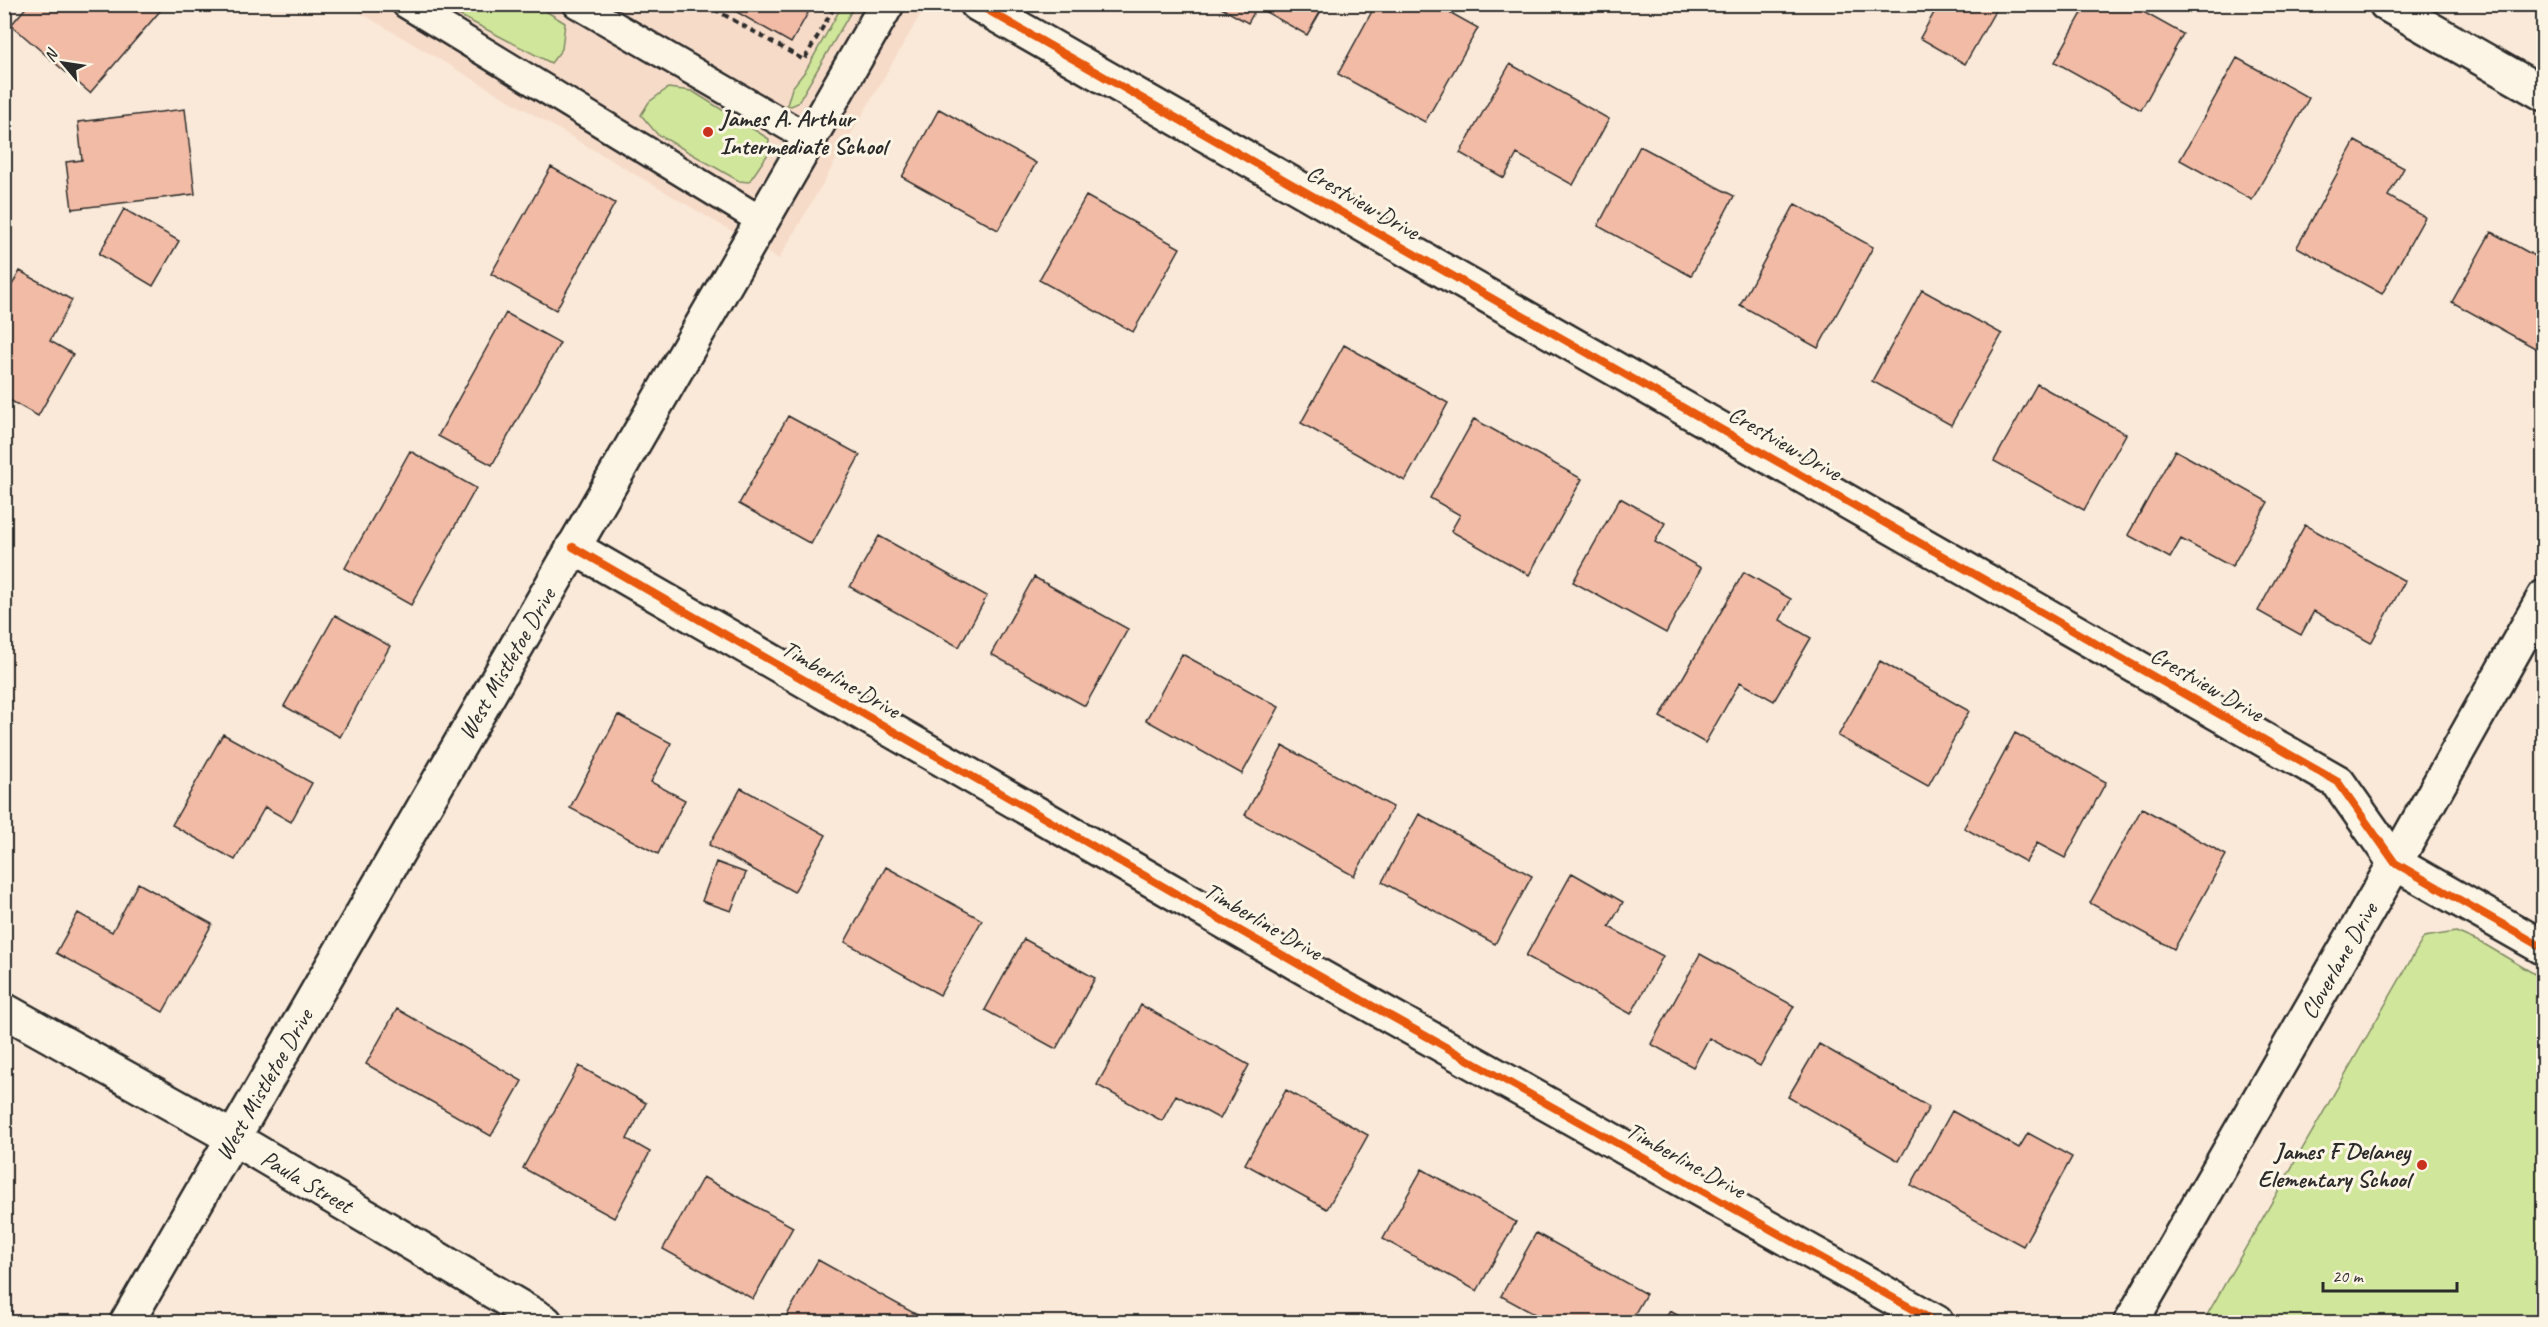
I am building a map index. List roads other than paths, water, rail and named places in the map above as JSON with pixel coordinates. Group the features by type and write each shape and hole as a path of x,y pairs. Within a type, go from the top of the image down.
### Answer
{"street":[{"name":"West Mistletoe Drive","path":"127,1323 888,4"},
{"name":"Crestview Drive","path":"978,4 2338,782 2395,863 2544,948"},
{"path":"2386,4 2544,94"},
{"name":"Timberline Drive","path":"573,547 1309,970 1936,1323"},
{"name":"Cloverlane Drive","path":"2131,1323 2395,863 2544,597"},
{"name":"Paula Street","path":"4,1010 233,1138 545,1323"}],"lane":[{"path":"406,4 762,221"},
{"path":"577,4 810,139"}],"place":[{"name":"James A. Arthur Intermediate School","path":"708,132"},
{"name":"James F Delaney Elementary School","path":"2422,1165"}]}
